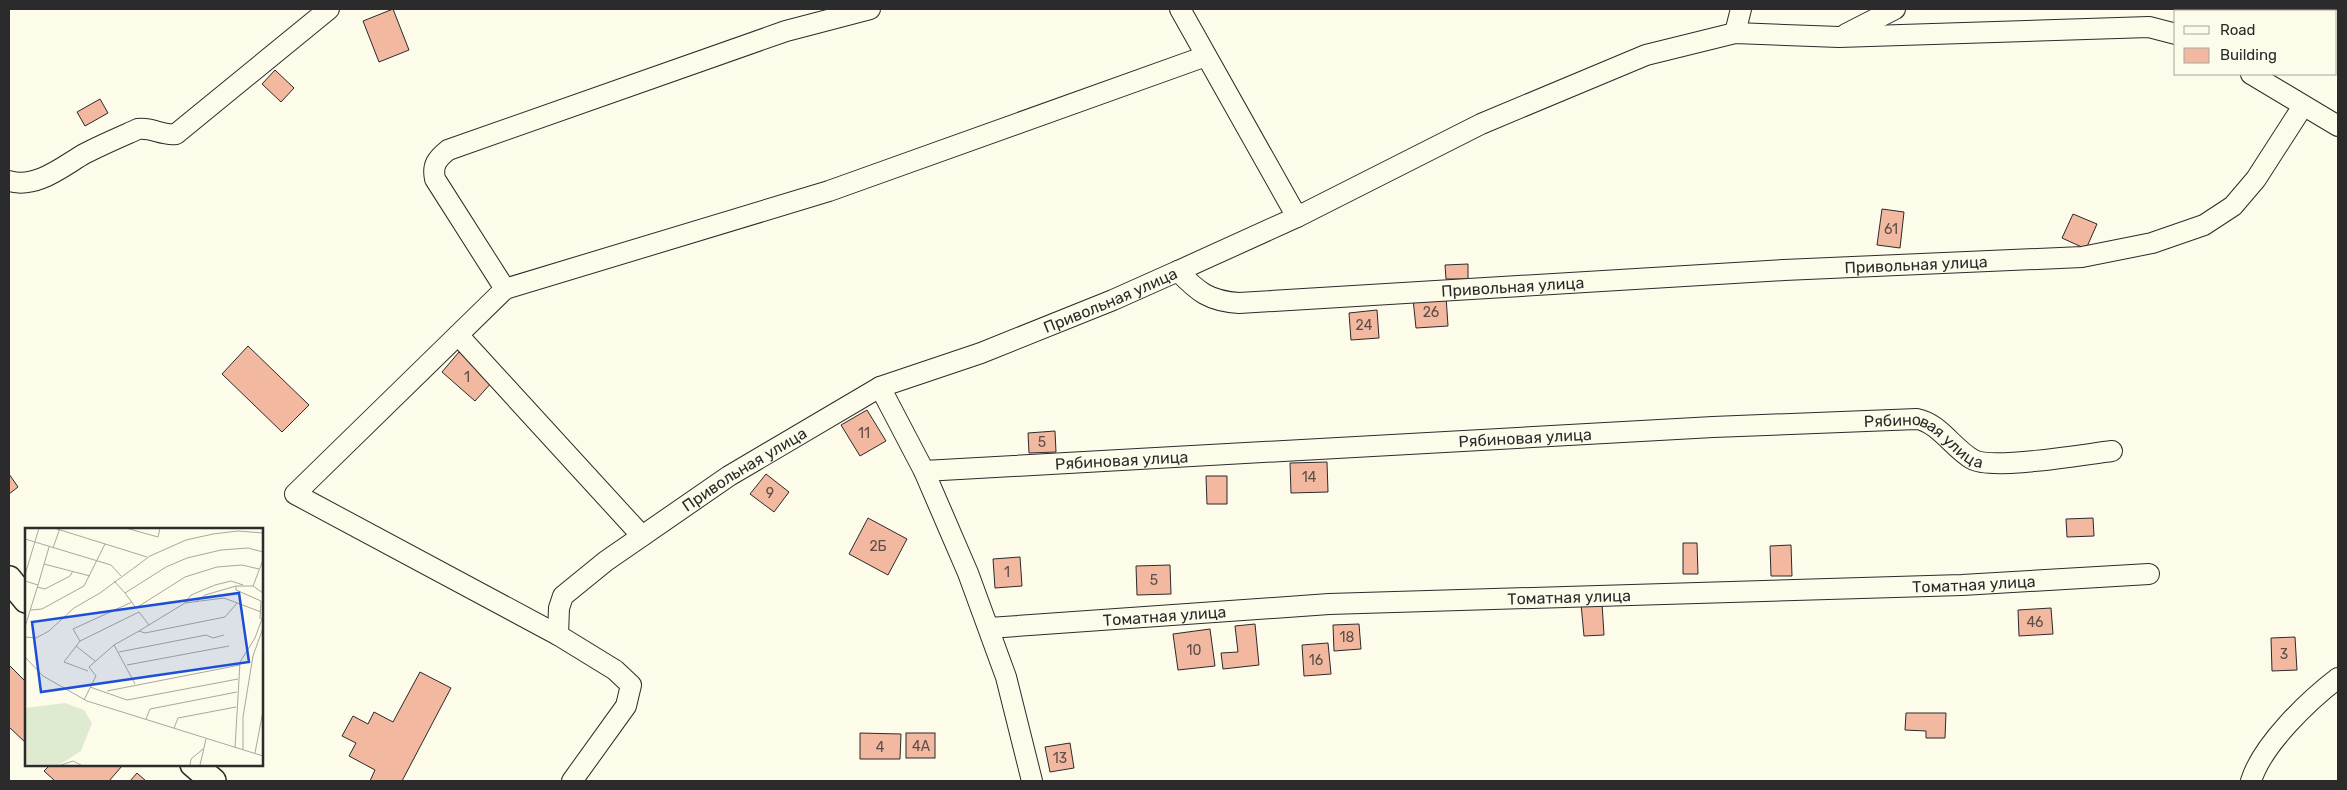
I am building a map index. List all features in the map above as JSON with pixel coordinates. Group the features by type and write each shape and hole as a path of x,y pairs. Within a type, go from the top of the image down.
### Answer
{"main road":[{"path":"9,579 25,599"},
{"path":"195,765 213,781"}],"street":[{"path":"9,181 25,183 58,171 85,154 138,129 147,128 163,134 176,134 329,9"},
{"path":"505,289 435,179 434,165 439,157 448,150 786,31 870,9"},
{"path":"1180,9 1296,218"},
{"path":"1734,33 1741,9"},
{"path":"1840,37 1895,9"},
{"path":"1178,271 1296,218 1481,124 1646,55 1734,33 1840,37 2149,27 2174,33"},
{"path":"572,781 626,706 631,685 615,670 558,635 295,494 505,289 829,192 1206,56"},
{"path":"2253,75 2338,126"},
{"name":"Привольная улица","path":"558,635 559,608 564,596 606,561 728,476 880,387 981,353 1113,300 1178,271 1205,296 1221,301 1239,303 1784,270 2082,256 2152,243 2204,225 2233,206 2256,179 2302,106"},
{"path":"458,335 642,536"},
{"path":"880,387 924,471 989,628 1006,677 1032,781"},
{"name":"Рябиновая улица","path":"924,471 1704,428 1917,419 1930,424 1972,460 1988,464 2112,451"},
{"name":"Томатная улица","path":"989,628 1329,604 1962,585 2149,574"},
{"path":"2251,781 2260,758 2314,696 2338,678"}],"building":[{"path":"393,9 409,50 379,62 363,21"},
{"path":"275,70 294,88 281,102 262,84"},
{"path":"100,99 108,113 85,126 77,112"},
{"path":"1882,209 1904,212 1900,248 1877,245"},
{"path":"2073,214 2097,224 2086,249 2062,238"},
{"path":"1468,264 1468,279 1446,279 1445,265"},
{"path":"1446,296 1448,326 1416,328 1413,299"},
{"path":"1377,310 1379,338 1351,340 1349,313"},
{"path":"248,346 309,405 282,432 222,374"},
{"path":"459,352 493,381 475,401 442,372"},
{"path":"867,410 886,441 860,456 841,425"},
{"path":"1055,431 1056,452 1029,453 1028,433"},
{"path":"1327,462 1328,492 1291,493 1290,463"},
{"path":"9,474 18,487 9,494"},
{"path":"766,474 789,492 774,512 750,494"},
{"path":"1206,476 1227,476 1227,504 1207,504"},
{"path":"868,518 907,539 888,575 849,554"},
{"path":"2093,518 2094,536 2067,537 2066,519"},
{"path":"1683,543 1697,543 1698,574 1683,574"},
{"path":"1791,545 1792,576 1771,576 1770,546"},
{"path":"1020,557 1022,586 995,588 993,559"},
{"path":"1170,565 1171,594 1137,595 1136,566"},
{"path":"1602,603 1604,635 1584,636 1581,604"},
{"path":"2051,608 2053,634 2019,636 2018,610"},
{"path":"1255,624 1259,665 1223,669 1221,653 1238,652 1235,626"},
{"path":"1359,624 1361,649 1334,651 1333,625"},
{"path":"1210,629 1215,666 1178,670 1173,634"},
{"path":"2295,637 2297,670 2272,671 2271,638"},
{"path":"1328,643 1331,674 1304,676 1302,645"},
{"path":"9,665 25,681 25,742 9,727"},
{"path":"420,672 451,688 402,781 370,781 375,770 349,756 356,743 342,736 353,716 368,724 374,712 393,722"},
{"path":"1906,713 1946,713 1945,738 1926,738 1926,731 1905,730"},
{"path":"860,733 901,734 900,759 860,759"},
{"path":"906,733 935,733 935,758 906,758"},
{"path":"1070,743 1074,768 1050,772 1045,747"},
{"path":"50,765 122,766 109,781 55,781 44,771"},
{"path":"137,773 146,781 130,781"}]}
